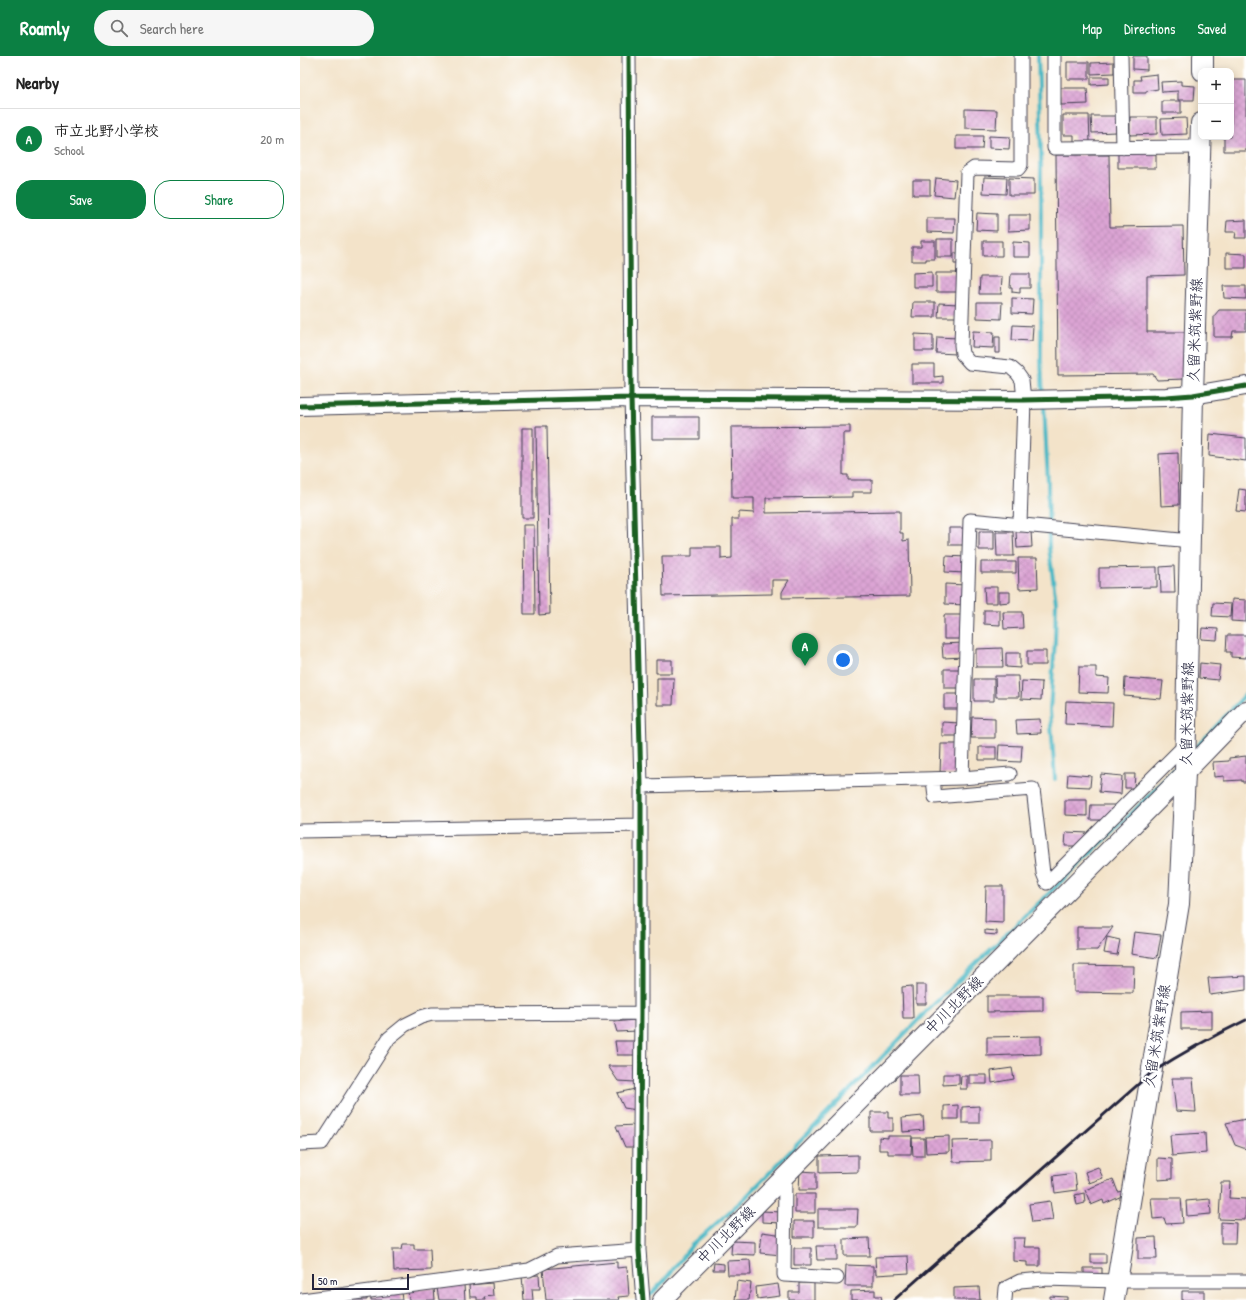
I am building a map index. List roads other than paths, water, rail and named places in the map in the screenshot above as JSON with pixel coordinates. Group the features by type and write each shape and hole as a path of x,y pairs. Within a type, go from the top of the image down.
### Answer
{"main road":[{"path":"1202,68 1203,56"},
{"name":"久留米筑紫野線","path":"1116,1291 1179,904 1186,747 1193,395 1200,140"}],"street":[{"path":"629,56 631,398 641,786 639,1250 643,1295"},
{"path":"1020,56 1021,165 1018,169 974,168 967,173 961,345 962,354 970,363 1010,367 1022,380 1024,400 1020,525"},
{"path":"1054,56 1054,148 1200,147"},
{"path":"1121,56 1123,148"},
{"path":"300,406 631,398 1024,400 1166,397 1193,395 1246,386"},
{"path":"962,778 970,520 1191,541"},
{"name":"中川北野線","path":"662,1300 1246,710"},
{"path":"933,779 935,797 1033,789 1043,873 1047,883 1186,747"},
{"path":"641,786 933,779 1010,774"},
{"path":"300,831 641,825"},
{"path":"300,1144 322,1143 389,1038 405,1025 421,1017 432,1014 641,1013"},
{"path":"785,1176 784,1274 837,1278"},
{"path":"302,1300 530,1270 557,1256 639,1250"},
{"path":"1005,1300 1006,1288 1020,1281 1043,1279 1116,1291 1246,1281"}],"waterway":[{"path":"1038,56 1041,149 1041,361 1043,396"},
{"path":"1044,404 1048,484 1049,548 1056,603 1050,710 1055,779"},
{"path":"1193,751 1246,694"},
{"path":"645,1300 664,1281 692,1245 745,1198 921,1017 1133,812 1178,766"}],"railway":[{"path":"894,1300 1151,1073 1198,1045 1246,1020"}],"place":[{"name":"市立北野小学校","path":"805,666"}]}
